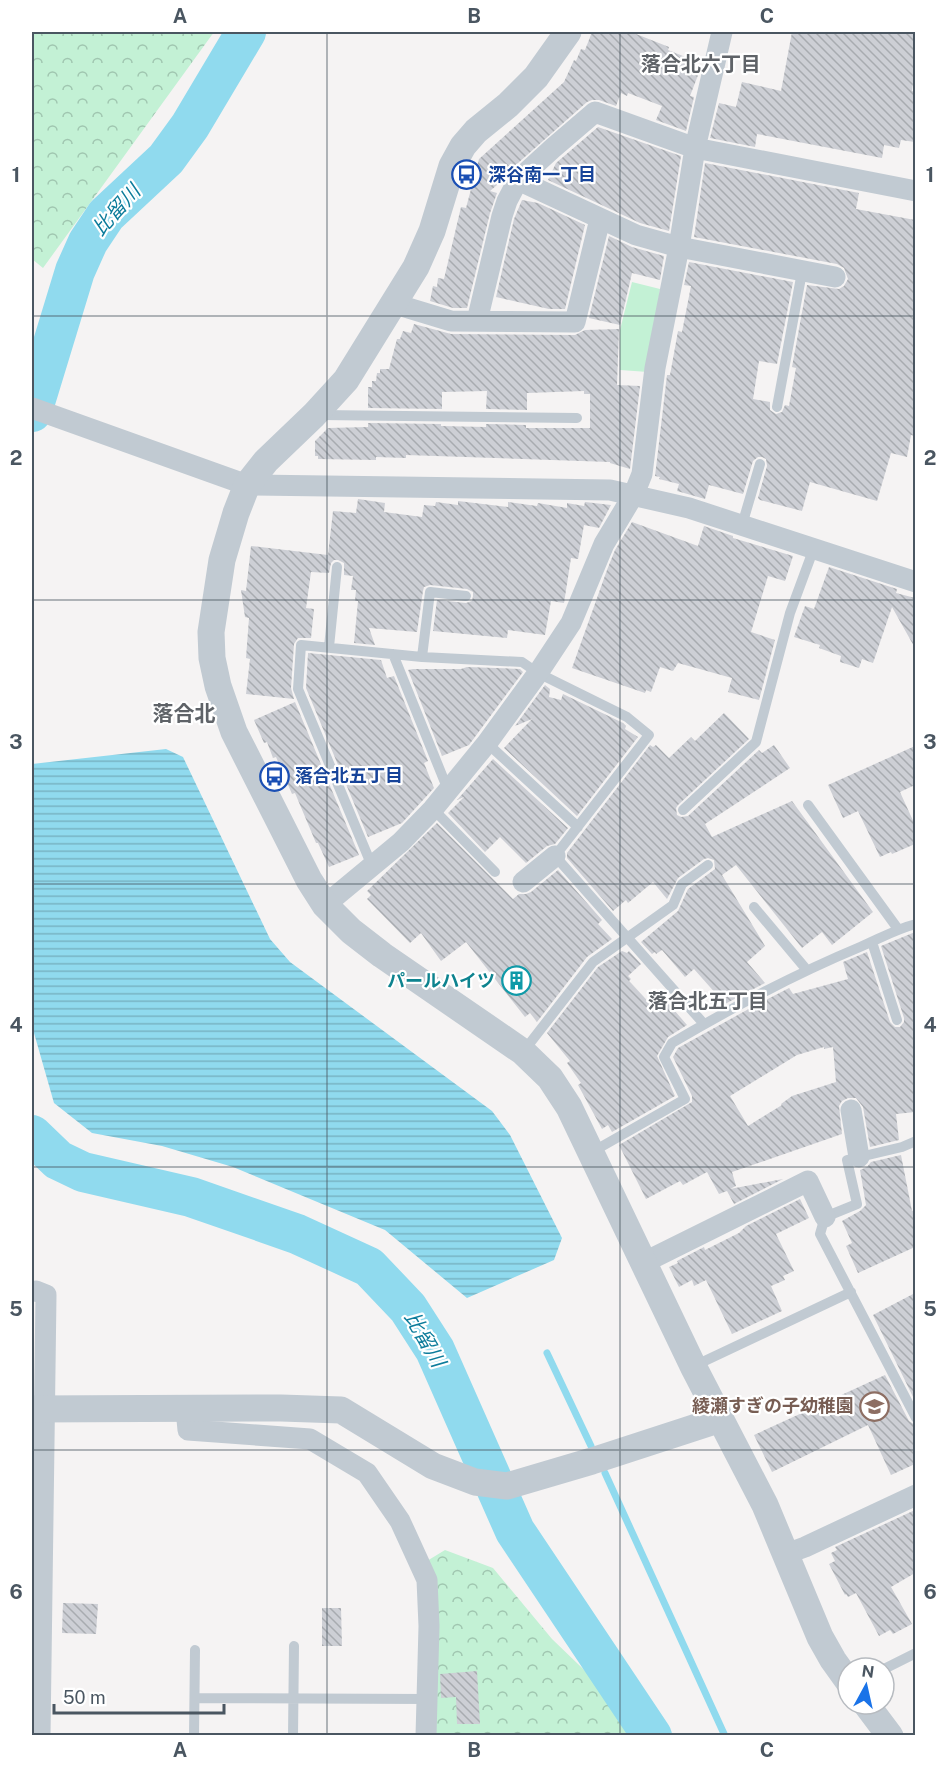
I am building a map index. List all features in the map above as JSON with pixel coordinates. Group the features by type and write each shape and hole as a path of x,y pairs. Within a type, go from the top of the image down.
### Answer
{"street":[{"path":"568,32 536,77 508,105 476,131 463,146 452,166 432,231 417,267 346,380 314,415 266,461 247,485 222,560 211,632 212,657 218,686 234,732 309,880 325,904 351,931 382,955 523,1052 550,1078 569,1107 693,1366 765,1505 820,1637 836,1665"},
{"path":"325,904 401,842 434,809 488,742 571,623 604,544 634,494 642,474 655,368 679,247 695,148 722,32"},
{"path":"477,321 502,216 518,180 595,112 695,148 915,191"},
{"path":"518,180 636,235 679,247 835,277"},
{"path":"395,304 451,321 575,322 600,219"},
{"path":"36,409 247,485 600,489 634,494 742,525 915,582"},
{"path":"524,882 555,856"},
{"path":"851,1110 859,1157"},
{"path":"643,1263 807,1181 825,1217"},
{"path":"34,1290 46,1295 38,1409 36,1610 40,1736"},
{"path":"38,1409 281,1408 340,1410 433,1466 475,1482 507,1486 721,1419"},
{"path":"186,1409 188,1430 310,1439 367,1473 400,1521 427,1580 429,1626 426,1736"},
{"path":"786,1554 915,1494"},
{"path":"875,1716 890,1736"}],"lane":[{"path":"777,407 802,272"},
{"path":"314,415 577,418"},
{"path":"742,525 760,464"},
{"path":"683,810 756,742 790,613 814,548"},
{"path":"329,648 337,567"},
{"path":"422,657 430,592 466,596"},
{"path":"372,866 298,688 301,645 422,657 522,662 538,673 627,717 649,735 555,856 704,1024"},
{"path":"393,654 448,790"},
{"path":"488,742 578,827"},
{"path":"808,806 898,929"},
{"path":"434,809 495,872"},
{"path":"523,1052 593,962 673,905 682,884 708,865"},
{"path":"754,907 806,969"},
{"path":"592,1153 686,1099 664,1057 672,1043 806,969 898,929 915,924"},
{"path":"872,942 897,1020"},
{"path":"915,1141 902,1147 847,1160 857,1204 825,1217 820,1234 915,1418"},
{"path":"693,1366 851,1292"},
{"path":"293,1736 294,1646"},
{"path":"194,1736 195,1650"},
{"path":"896,1663 915,1653"},
{"path":"195,1698 426,1699"}],"green space":[{"path":"32,32 214,32 43,268 32,259"},
{"path":"632,282 660,289 648,372 620,370 620,330"},
{"path":"445,1550 493,1568 552,1639 605,1690 636,1735 424,1735 422,1564"}],"water":[{"path":"166,749 183,757 270,939 290,962 492,1111 510,1135 562,1238 554,1260 467,1298 385,1230 233,1167 162,1146 92,1133 54,1103 32,1026 32,764"}],"building":[{"path":"592,32 631,32 669,47 668,50 698,62 695,68 700,70 690,96 694,97 686,131 656,120 662,106 628,93 627,96 621,93 616,106 599,100 587,102 509,171 504,179 490,191 497,193 467,308 453,308 430,301 433,286 437,287 438,278 444,279 461,207 466,208 479,159 564,82 581,49 585,50"},
{"path":"792,32 915,32 915,68 912,91 915,91 915,142 901,140 899,148 884,145 882,158 757,134 755,147 710,138 719,103 736,107 742,82 781,91"},
{"path":"598,127 681,156 669,231 640,223 548,180 556,163"},
{"path":"705,163 859,193 856,209 915,220 915,436 911,435 907,457 891,453 877,501 810,482 802,511 760,500 758,498 767,466 766,459 762,457 753,461 743,494 709,485 705,499 677,491 679,484 655,476 667,375 670,375 678,331 682,332 691,286 684,285 689,262 793,282 777,364 759,361 753,399 770,402 770,410 776,414 782,412 785,405 789,406 796,368 792,367 807,285 839,289 848,279 844,268 837,264 694,237"},
{"path":"522,200 538,203 585,225 565,309 549,309 496,297 514,219"},
{"path":"609,236 632,247 664,256 660,280 632,273 620,325 589,318"},
{"path":"414,324 451,334 575,335 585,330 619,329 617,385 640,386 630,469 610,462 406,455 406,458 376,457 376,460 318,459 318,456 315,456 315,441 328,428 368,427 368,423 590,428 590,394 584,394 584,391 527,393 527,410 486,409 487,391 442,392 442,409 368,408 368,387 372,387 372,381 376,381 380,369 389,369 397,339 400,339 403,331 411,333"},
{"path":"358,499 385,503 384,512 422,517 424,505 435,506 436,502 458,505 458,501 508,507 508,502 537,506 538,503 567,508 567,503 584,506 585,502 611,505 599,528 584,525 578,559 571,558 564,603 551,601 545,635 508,630 507,638 433,631 437,600 466,603 472,601 473,592 467,589 430,585 424,587 417,632 369,628 375,645 354,643 358,601 355,601 356,590 351,590 353,576 344,575 344,563 334,560 329,573 311,572 306,608 314,609 311,638 298,638 294,644 291,688 294,699 246,694 250,659 246,658 249,618 245,617 241,590 246,591 251,546 328,555 333,511 356,513"},
{"path":"632,522 698,546 704,526 733,536 733,538 793,556 785,581 768,576 751,632 775,640 759,700 728,692 732,678 678,663 673,671 660,667 651,692 646,690 645,693 572,668 615,550"},
{"path":"829,567 897,589 896,593 915,598 915,648 892,607 873,663 862,659 859,668 840,662 841,656 819,648 820,645 794,637 805,606 814,609"},
{"path":"308,653 381,660 387,678 394,676 428,761 424,763 434,788 402,823 368,837 306,688"},
{"path":"467,667 520,669 523,672 469,745 442,756 408,670"},
{"path":"545,685 550,689 549,697 561,700 563,694 623,723 626,726 625,729 638,737 577,816 504,748 532,719 515,726"},
{"path":"295,702 359,855 329,867 295,793 292,794 276,757 273,758 267,742 264,743 254,720"},
{"path":"724,713 749,739 678,805 677,815 688,816 759,750 762,753 774,745 790,768 705,824 712,837 792,801 873,912 832,945 822,932 802,948 736,865 722,875 765,946 747,962 765,983 725,1004 694,969 685,977 662,950 652,954 641,942 678,911 688,889 715,869 714,860 704,859 678,878 667,899 653,882 628,903 626,900 613,911 567,858 567,853 650,745 653,747 656,745 669,758 691,737 695,741"},
{"path":"915,746 915,785 900,792 915,825 915,844 880,857 858,811 843,818 828,785"},
{"path":"493,759 568,828 555,844 547,846 526,863 500,837 485,852 448,813 464,797 457,800"},
{"path":"437,823 513,899 519,894 531,892 558,870 602,920 598,924 612,939 587,957 537,1022 530,1013 525,1017 466,942 441,961 421,933 410,943 367,899 371,895 367,891"},
{"path":"915,932 915,1112 896,1114 899,1140 870,1147 863,1107 856,1098 848,1098 839,1106 842,1134 732,1172 736,1186 730,1189 783,1179 734,1204 727,1191 719,1194 707,1172 683,1185 680,1181 646,1199 619,1145 692,1102 692,1096 673,1057 678,1048 789,988 793,994 848,979 843,962 867,952 890,1022 895,1027 900,1027 904,1018 881,946","holes":["824,1047 824,1049 833,1047 836,1082 792,1096 782,1105 748,1126 730,1096 797,1055"]},
{"path":"622,951 627,953 629,951 641,964 628,976 631,979 629,981 658,1012 668,1003 687,1025 668,1037 657,1056 675,1096 612,1132 608,1125 602,1129 578,1085 581,1083 567,1063 570,1061 547,1033 598,967"},
{"path":"901,1155 912,1211 915,1210 915,1247 858,1273 846,1246 852,1243 842,1221 866,1205 860,1170 871,1162"},
{"path":"800,1199 809,1218 776,1234 794,1271 783,1276 785,1280 771,1286 782,1311 732,1334 706,1280 694,1286 692,1280 679,1287 669,1267 704,1247 705,1250 739,1233 746,1226"},
{"path":"915,1293 915,1401 873,1315"},
{"path":"885,1375 909,1421 915,1425 915,1464 891,1475 868,1425 772,1472 754,1435"},
{"path":"915,1510 915,1573 891,1587 912,1624 893,1634 890,1630 879,1636 856,1593 848,1597 845,1595 829,1564 835,1561 831,1553 837,1550 835,1547"},
{"path":"63,1603 98,1604 96,1634 62,1633"},
{"path":"322,1608 341,1608 342,1646 322,1646"},
{"path":"477,1671 480,1724 457,1724 456,1697 441,1698 440,1674"}],"waterway":[{"name":"比留川","path":"32,412 75,271 88,242 106,215 166,159 190,126 246,32"},
{"name":"比留川","path":"32,1135 58,1160 83,1172 191,1197 297,1234 369,1267 408,1308 435,1350 515,1531 652,1736"},
{"path":"547,1353 591,1446"},
{"path":"605,1473 725,1736"}],"place":[{"name":"深谷南一丁目","path":"467,175"},
{"name":"落合北五丁目","path":"274,776"},
{"name":"パールハイツ","path":"516,981"},
{"name":"綾瀬すぎの子幼稚園","path":"875,1406"}],"district":[{"name":"落合北六丁目","path":"701,64"},
{"name":"落合北","path":"184,714"},
{"name":"落合北五丁目","path":"708,1001"}]}
